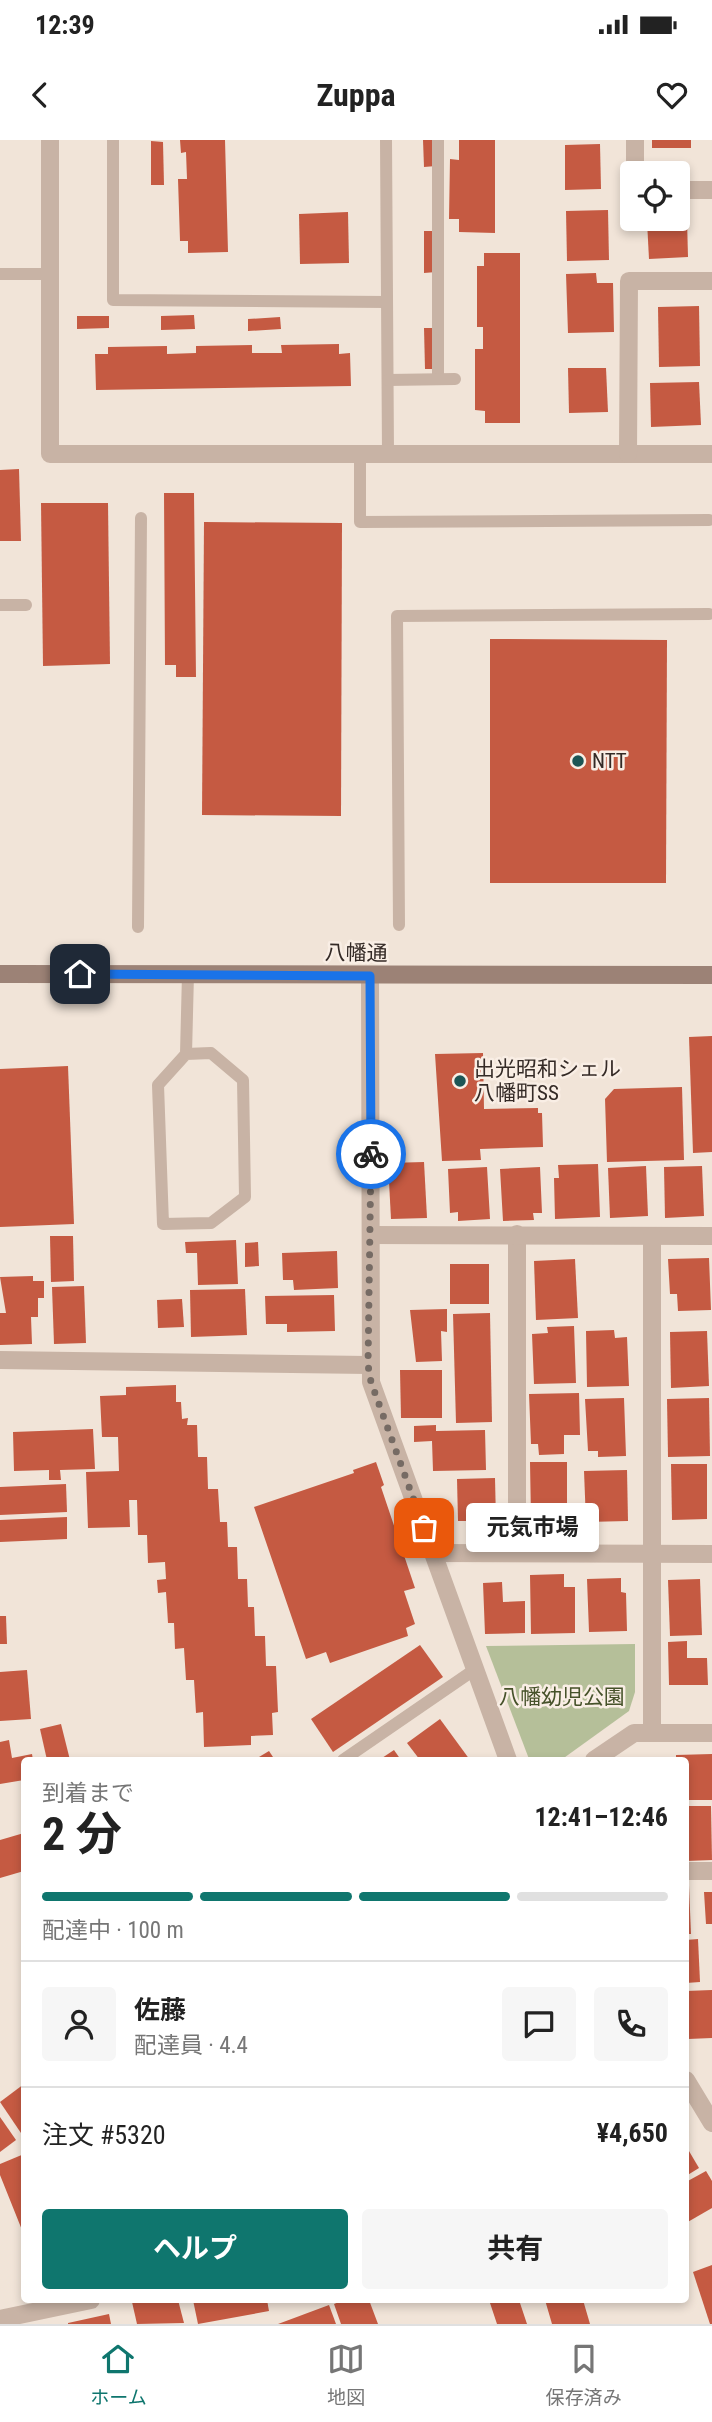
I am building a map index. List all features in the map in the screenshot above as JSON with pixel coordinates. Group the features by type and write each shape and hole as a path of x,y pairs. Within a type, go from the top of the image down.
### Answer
{"street":[{"path":"50,140 50,454 712,454"},
{"path":"635,140 635,161"},
{"path":"690,190 712,190"},
{"path":"628,454 629,281 712,281"},
{"name":"八幡通","path":"0,974 712,975"},
{"path":"370,976 371,1235 368,1365 371,1382 507,1757"},
{"path":"517,1234 517,1553"},
{"path":"371,1235 712,1236"},
{"path":"652,1236 652,1733"},
{"path":"0,1360 368,1365"},
{"path":"433,1553 712,1554"},
{"path":"598,1757 634,1733 712,1733"},
{"path":"689,1871 712,1871"},
{"path":"692,2104 712,2123"},
{"path":"0,2319 77,2303"}],"lane":[{"path":"113,140 113,300 387,302"},
{"path":"386,140 388,453"},
{"path":"438,140 438,379"},
{"path":"0,274 50,274"},
{"path":"388,380 455,379"},
{"path":"360,453 360,522 709,520"},
{"path":"138,927 141,518"},
{"path":"0,605 26,605"},
{"path":"399,925 397,616 709,614"},
{"path":"186,1054 211,1053 243,1080 245,1197 211,1223 163,1224 158,1085 186,1054 188,974"},
{"path":"347,1757 474,1670"}],"green space":[{"name":"八幡幼児公園","path":"635,1644 635,1692 629,1711 565,1757 528,1757 486,1646"}],"building":[{"path":"180,140 225,140 228,252 188,253 188,241 180,241 178,179 187,179 186,152 181,153"},
{"path":"423,140 436,140 436,166 424,167"},
{"path":"459,140 495,140 495,233 459,232 459,219 449,219 450,159 459,160"},
{"path":"652,140 691,140 691,148 652,148"},
{"path":"151,141 163,142 164,185 151,185"},
{"path":"600,144 601,189 565,190 565,145"},
{"path":"608,210 609,260 567,261 566,211"},
{"path":"348,212 349,263 300,264 299,214"},
{"path":"424,231 436,231 436,272 424,273"},
{"path":"648,231 687,231 688,257 649,259"},
{"path":"484,253 520,253 520,423 485,423 485,411 475,410 475,349 483,349 483,327 477,327 477,266 484,266"},
{"path":"596,273 597,283 613,283 614,332 568,333 566,274"},
{"path":"699,306 700,366 659,367 658,307"},
{"path":"194,315 195,329 161,330 161,316"},
{"path":"77,316 109,316 109,328 77,329"},
{"path":"280,317 281,329 248,331 248,319"},
{"path":"424,328 436,328 437,369 425,369"},
{"path":"339,344 339,354 350,353 351,386 96,390 95,354 108,354 108,347 167,346 167,354 196,353 196,346 252,345 252,353 282,353 281,345"},
{"path":"568,368 606,368 608,412 569,413"},
{"path":"699,382 701,425 651,427 650,383"},
{"path":"19,469 21,541 0,541 0,470"},
{"path":"164,493 194,493 196,677 176,677 176,665 165,665"},
{"path":"41,503 108,503 110,664 43,666"},
{"path":"204,522 342,523 341,816 202,815"},
{"name":"NTT","path":"490,639 667,640 666,883 490,883"},
{"path":"712,1036 712,1152 693,1153 689,1037"},
{"name":"出光昭和シェル 八幡町SS","path":"483,1053 484,1109 538,1108 538,1113 542,1113 543,1147 480,1149 481,1160 442,1161 435,1054"},
{"path":"68,1066 74,1224 0,1227 0,1069"},
{"path":"682,1087 684,1160 607,1162 605,1099 614,1089"},
{"path":"424,1162 427,1218 391,1219 388,1163"},
{"path":"598,1164 600,1217 555,1219 554,1178 559,1178 558,1165"},
{"path":"646,1166 648,1216 610,1218 608,1168"},
{"path":"702,1166 704,1216 665,1218 664,1167"},
{"path":"487,1167 490,1219 458,1221 458,1212 450,1213 448,1169"},
{"path":"540,1167 542,1213 533,1213 534,1220 503,1221 500,1169"},
{"path":"50,1236 73,1236 74,1281 51,1282"},
{"path":"236,1240 238,1284 198,1285 197,1253 186,1253 185,1242"},
{"path":"258,1242 259,1266 245,1267 245,1243"},
{"path":"337,1251 338,1288 294,1290 293,1280 283,1280 282,1253"},
{"path":"709,1258 711,1310 678,1311 677,1294 670,1294 668,1259"},
{"path":"575,1259 578,1318 536,1320 534,1261"},
{"path":"450,1264 489,1264 489,1304 450,1304"},
{"path":"33,1276 33,1281 44,1281 44,1298 38,1298 38,1317 31,1317 32,1344 0,1345 0,1313 6,1313 0,1277"},
{"path":"84,1286 86,1343 54,1344 52,1287"},
{"path":"245,1289 247,1335 191,1337 190,1290"},
{"path":"334,1295 335,1331 287,1332 287,1324 266,1324 265,1296"},
{"path":"182,1299 184,1327 158,1328 157,1300"},
{"path":"447,1309 447,1332 441,1331 442,1361 416,1362 410,1310"},
{"path":"490,1313 492,1422 456,1423 453,1314"},
{"path":"574,1326 576,1383 534,1384 532,1334 548,1333 547,1327"},
{"path":"614,1330 615,1338 627,1337 629,1386 587,1387 586,1331"},
{"path":"707,1331 709,1386 671,1388 670,1332"},
{"path":"400,1370 442,1370 442,1418 401,1418"},
{"path":"176,1385 176,1402 181,1402 182,1419 188,1418 187,1425 197,1425 198,1457 207,1457 208,1489 218,1489 220,1522 227,1522 228,1547 237,1547 238,1579 247,1579 248,1607 254,1607 255,1636 265,1636 266,1666 276,1666 278,1712 272,1713 273,1735 251,1736 251,1745 204,1747 203,1712 196,1713 194,1680 186,1680 184,1648 175,1649 174,1623 168,1623 166,1592 158,1593 157,1580 166,1579 165,1562 148,1563 147,1535 138,1535 137,1500 129,1500 130,1527 88,1528 86,1472 119,1471 118,1437 102,1437 100,1396 126,1395 126,1387"},
{"path":"579,1393 580,1435 564,1435 564,1454 539,1455 538,1444 531,1444 529,1394"},
{"path":"624,1398 626,1456 598,1457 598,1451 588,1451 585,1399"},
{"path":"709,1398 710,1456 668,1457 667,1399"},
{"path":"436,1425 436,1431 485,1430 486,1470 433,1471 432,1441 414,1442 414,1426"},
{"path":"93,1429 95,1469 60,1470 61,1480 49,1480 49,1470 14,1471 13,1432"},
{"path":"376,1462 384,1485 381,1487 415,1588 404,1591 415,1624 406,1628 408,1636 330,1663 326,1652 306,1659 254,1507 354,1473 353,1470"},
{"path":"530,1462 567,1462 567,1527 545,1527 545,1519 531,1519"},
{"path":"671,1464 707,1464 707,1519 672,1520"},
{"path":"627,1470 628,1521 586,1522 584,1471"},
{"path":"495,1478 496,1521 458,1521 457,1479"},
{"path":"66,1484 67,1512 0,1515 0,1487"},
{"path":"67,1517 67,1539 0,1542 0,1520"},
{"path":"564,1574 564,1587 575,1587 575,1633 531,1634 530,1575"},
{"path":"621,1578 621,1592 626,1593 627,1631 589,1632 587,1579"},
{"path":"700,1579 702,1635 670,1636 668,1580"},
{"path":"502,1582 503,1602 525,1601 525,1633 485,1634 483,1583"},
{"path":"0,1616 6,1616 7,1644 0,1644"},
{"path":"687,1641 687,1658 707,1658 708,1685 669,1685 668,1642"},
{"path":"420,1645 443,1677 333,1752 311,1719"},
{"path":"27,1670 31,1719 0,1721 0,1672"},
{"path":"440,1719 468,1757 418,1757 407,1743"},
{"path":"61,1724 69,1757 46,1757 40,1729"},
{"path":"9,1740 12,1758 32,1754 32,1757 21,1757 21,1780 0,1784 0,1742"},
{"path":"394,1750 399,1757 384,1757"},
{"path":"269,1751 273,1757 259,1757"},
{"path":"712,1754 712,1800 689,1800 689,1757 676,1755"},
{"path":"689,1806 711,1806 712,1860 689,1861"},
{"path":"21,1834 21,1872 0,1878 0,1840"},
{"path":"689,1886 691,1934 689,1934"},
{"path":"704,1892 712,1892 712,1924 706,1924"},
{"path":"698,1939 700,1982 689,1983 689,1940"},
{"path":"712,1990 712,2038 689,2039 689,1991"},
{"path":"21,2086 21,2133 0,2102"},
{"path":"0,2117 16,2140 0,2152"},
{"path":"689,2151 699,2168 689,2174"},
{"path":"21,2155 21,2228 0,2175 0,2164"},
{"path":"706,2171 712,2181 712,2208 689,2221 689,2180"},
{"path":"712,2265 712,2324 710,2324 693,2272"},
{"path":"132,2303 179,2303 184,2323 137,2324"},
{"path":"194,2303 268,2303 269,2311 198,2324"},
{"path":"370,2303 378,2324 341,2324 334,2304"},
{"path":"490,2303 520,2303 527,2324 497,2324"},
{"path":"546,2303 584,2303 590,2324 552,2324"},
{"path":"329,2305 336,2324 278,2324"},
{"path":"109,2314 111,2324 68,2324 68,2323"}],"way so far":[{"path":"371,1154 368,1365 371,1382 424,1528"}],"place":[{"name":"NTT","path":"578,761"},
{"name":"出光昭和シェル 八幡町SS","path":"460,1081"},
{"name":"元気市場","path":"424,1528"}],"route":[{"path":"80,974 370,976 371,1154"}]}
